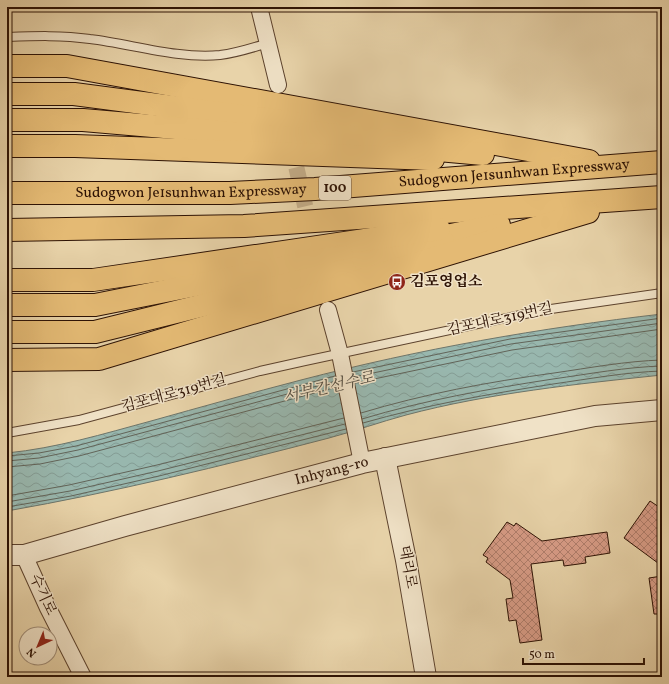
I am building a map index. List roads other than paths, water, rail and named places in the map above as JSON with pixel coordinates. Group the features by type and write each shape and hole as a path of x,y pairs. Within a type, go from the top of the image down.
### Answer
{"highway":[{"path":"7,66 67,66 618,166"},
{"path":"7,80 72,79 618,166"},
{"path":"7,94 74,94 618,166"},
{"path":"7,107 71,106 618,166"},
{"path":"7,120 84,120 618,166"},
{"path":"7,133 82,132 618,166"},
{"path":"7,146 75,146 618,166"},
{"path":"7,158 618,166"},
{"name":"Sudogwon Je1sunhwan Expressway","path":"7,193 230,193 316,189 662,162"},
{"name":"Sudogwon Je1sunhwan Expressway","path":"7,230 244,226 662,198"},
{"path":"7,267 96,267 626,201"},
{"path":"7,280 93,280 626,201"},
{"path":"7,292 95,292 626,201"},
{"path":"7,306 94,305 626,201"},
{"path":"7,319 96,318 626,201"},
{"path":"7,332 95,332 626,201"},
{"path":"7,346 95,346 626,201"},
{"path":"7,360 99,359 626,201"}],"street":[{"path":"259,7 278,85"},
{"path":"328,310 340,354 362,463"},
{"name":"Inhyang-ro","path":"15,555 362,463 595,416 662,410"},
{"name":"태리로","path":"385,458 406,560 426,677"},
{"name":"수기로","path":"15,555 48,608 82,677"}],"lane":[{"path":"7,37 50,36 89,38 166,51 206,55 234,53 268,43"},
{"name":"김포대로319번길","path":"7,433 79,420 260,371 544,310 662,293"}],"water":[{"name":"서부간선수로","path":"662,314 662,375 533,390 437,407 329,438 209,468 88,496 7,511 7,453 44,448 80,440 301,380 435,349 571,326"}],"tunnel":[{"path":"291,144 317,258"}],"place":[{"name":"김포영업소","path":"397,282"}]}
